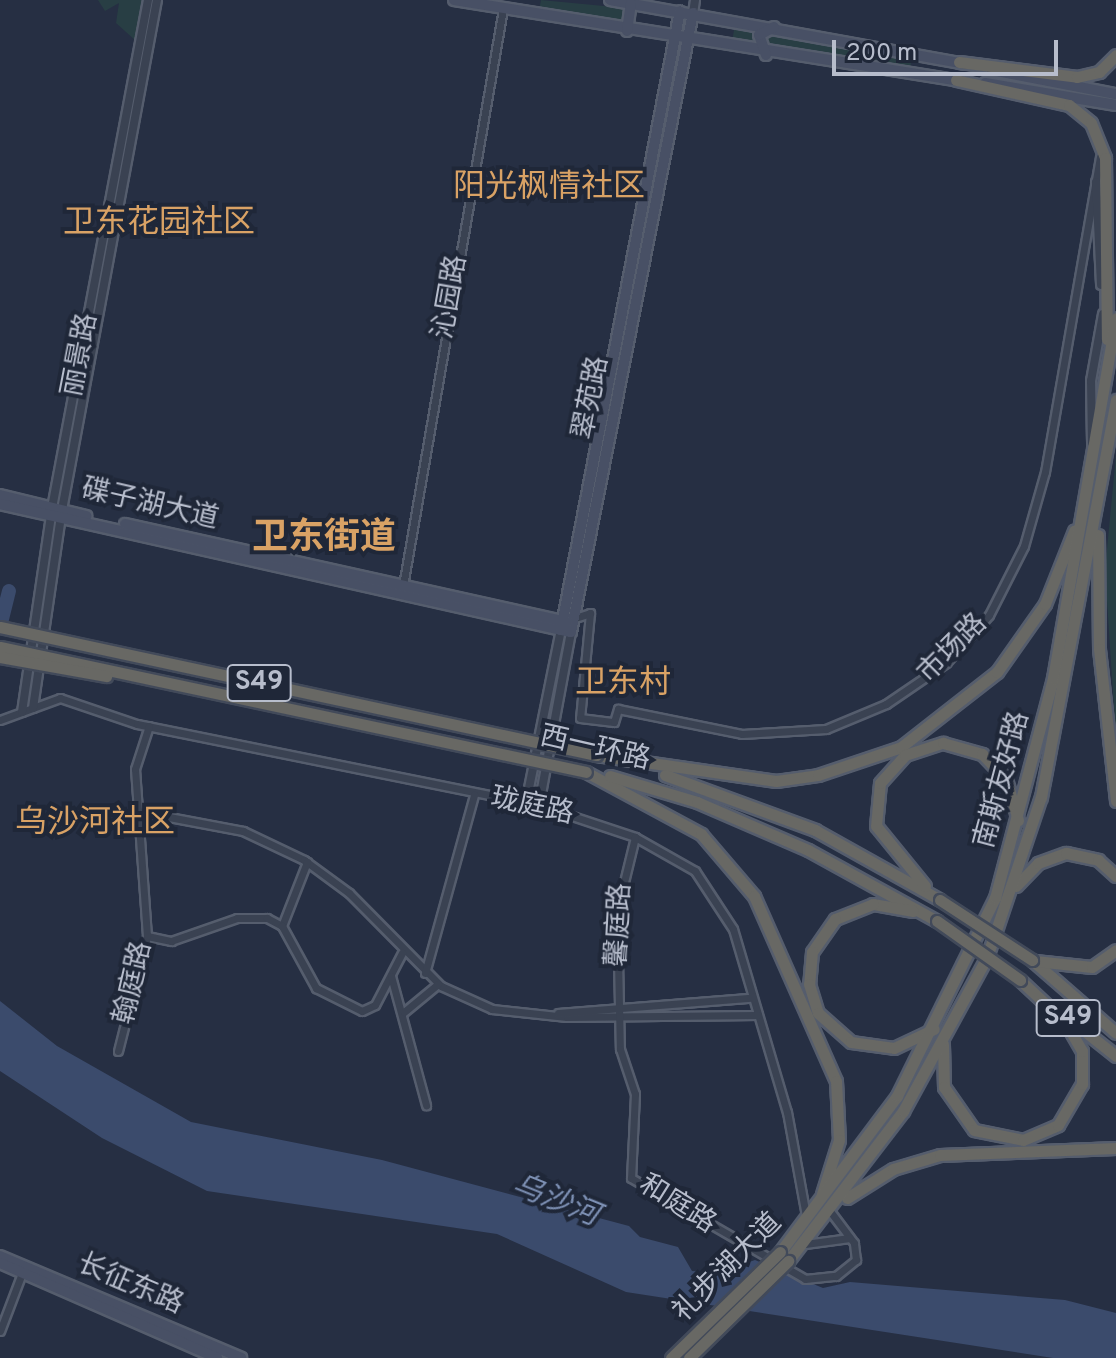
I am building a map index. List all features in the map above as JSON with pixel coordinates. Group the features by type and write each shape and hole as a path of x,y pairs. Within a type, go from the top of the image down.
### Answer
{"highway":[{"path":"959,62 1077,77 1099,72 1116,55"},
{"path":"956,80 1069,105 1101,139 1107,370"},
{"name":"南斯友好路","path":"816,1209 897,1096 935,1029 995,898 1018,822 1087,488 1116,318"},
{"name":"南斯友好路","path":"831,1212 943,1040 1009,896 1041,797 1116,400"},
{"path":"596,755 776,781 818,775 901,747 969,700 1024,638 1062,567 1087,488"},
{"path":"1100,493 1099,649 1116,801"},
{"name":"西一环路","path":"0,627 596,755 815,830 940,900 1032,960 1116,1033"},
{"name":"西一环路","path":"0,647 586,772 697,802 868,880 937,921 1020,980 1116,1056"},
{"path":"0,657 160,681"},
{"path":"940,900 876,826 874,807 891,768 943,743 982,754 1006,779 1018,822"},
{"path":"586,772 701,834 754,896 836,1081 839,1140 816,1209"},
{"path":"1009,896 1038,863 1066,853 1098,860 1116,876"},
{"path":"935,1029 894,1048 851,1042 818,1013 809,969 825,928 860,907 887,904 937,921"},
{"path":"1032,960 1092,967 1116,950"},
{"path":"943,1040 944,1087 974,1130 1023,1140 1058,1125 1082,1084 1082,1051 1066,1023 1020,980"},
{"path":"831,1212 881,1175 929,1157 1116,1148"},
{"name":"礼步湖大道","path":"689,1358 784,1256 816,1209"},
{"name":"礼步湖大道","path":"671,1358 784,1256 805,1244 831,1212"}],"main road":[{"path":"454,0 766,55 1116,105"},
{"path":"610,0 682,6 693,13 1116,94"},
{"path":"627,31 631,3"},
{"name":"翠苑路","path":"566,627 682,6"},
{"name":"翠苑路","path":"566,627 693,13"},
{"path":"766,55 759,35 774,27"},
{"name":"碟子湖大道","path":"0,495 56,512 566,627"},
{"name":"碟子湖大道","path":"0,504 56,512 403,586 566,627"},
{"name":"长征东路","path":"0,1256 241,1358"},
{"name":"长征东路","path":"0,1263 217,1358"}],"street":[{"name":"丽景路","path":"22,712 148,0"},
{"name":"丽景路","path":"33,708 56,512 157,0"},
{"name":"翠苑路","path":"693,13 695,0"},
{"name":"沁园路","path":"403,586 503,9"},
{"name":"市场路","path":"566,627 580,612 590,613 580,718 614,722 618,709 742,734 826,729 886,704 946,663 989,615 1024,546 1047,459 1101,139"},
{"path":"1093,452 1091,381 1103,317 1096,182"},
{"name":"翠苑路","path":"526,803 566,627"},
{"name":"翠苑路","path":"539,805 566,627"},
{"name":"珑庭路","path":"0,720 60,698 149,726 474,795 539,805 635,837 695,871 719,901 758,1015 787,1112 806,1222"},
{"name":"翰庭路","path":"118,1051 147,936 135,769 149,726"},
{"path":"425,973 474,795"},
{"path":"137,811 243,831 307,862 349,893 402,953 438,984 492,1009 554,1014 618,1013 750,998"},
{"name":"馨庭路","path":"618,1013 617,911 635,837"},
{"path":"282,926 307,862"},
{"path":"147,936 185,938 252,916 282,926 308,979 335,1002 366,1011 391,976 402,953"},
{"path":"391,976 404,1012 426,1105"},
{"path":"404,1012 438,984"},
{"path":"618,1013 672,1019 758,1015"},
{"name":"和庭路","path":"618,1013 635,1094 630,1170 636,1184 805,1279 850,1269 858,1254 850,1238"},
{"path":"805,1244 850,1238 831,1212"},
{"path":"0,1331 22,1273"}],"green space":[{"path":"98,0 143,0 136,41 116,23 119,3 105,11"},
{"path":"541,0 625,8 623,24 539,11"},
{"path":"735,24 913,54 909,72 732,42"},
{"path":"1116,455 1116,739 1105,570"}],"water":[{"path":"0,1001 57,1046 191,1122 382,1160 629,1226 640,1237 678,1247 692,1271 717,1273 755,1260 823,1288 850,1282 1065,1300 1116,1313 1116,1358 1053,1358 626,1292 497,1234 207,1191 102,1138 0,1071"}],"waterway":[{"path":"0,627 9,591"}],"district":[{"name":"阳光枫情社区","path":"549,188"},
{"name":"卫东花园社区","path":"159,224"},
{"name":"卫东街道","path":"324,540"},
{"name":"卫东村","path":"623,684"},
{"name":"乌沙河社区","path":"95,824"}],"water label":[{"name":"乌沙河","path":"555,1202"}]}
